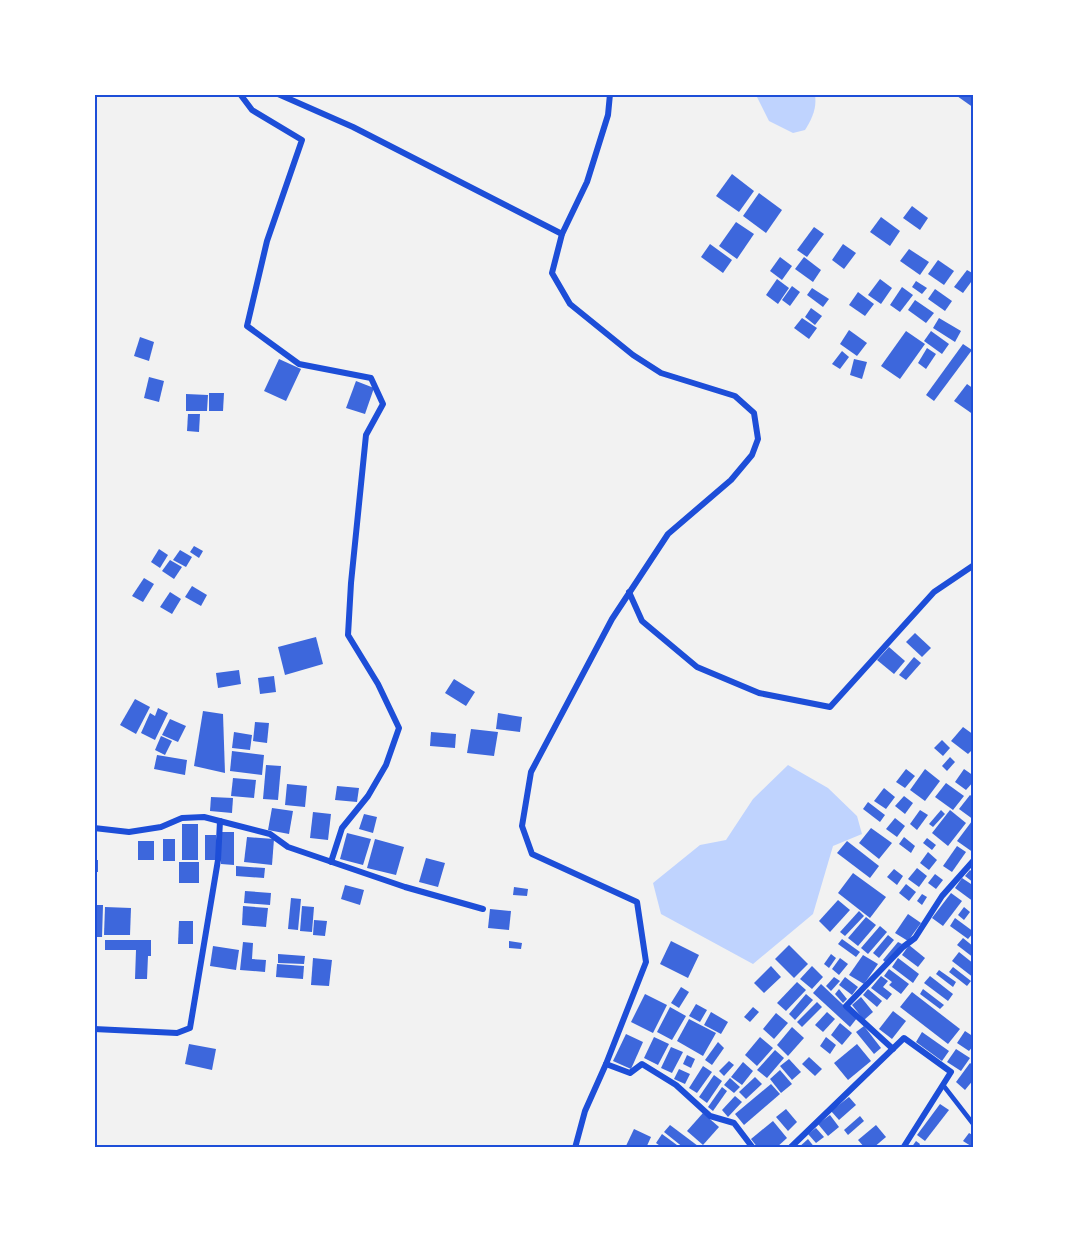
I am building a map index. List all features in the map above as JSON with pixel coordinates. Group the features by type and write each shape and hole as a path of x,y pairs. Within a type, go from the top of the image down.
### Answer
{"street":[{"path":"240,94 252,110 302,140 267,241 247,327 299,364 371,378 383,404 366,435 348,634 378,684 399,728 386,765 368,796 342,828 332,862"},
{"path":"278,94 353,127 562,234"},
{"path":"574,1148 585,1111 606,1064 645,962 637,902 532,854 522,826 531,772 612,619 668,534 731,480 752,455 758,439 754,413 735,396 661,373 633,355 570,304 552,273 562,234 587,182 608,115 610,94"},
{"path":"629,592 642,621 697,667 759,693 830,707 934,592 974,565"},
{"path":"94,828 129,832 161,827 182,818 204,817 270,834 288,847 405,888 483,909"},
{"path":"94,1029 177,1033 190,1028 218,860 220,821"},
{"path":"893,1048 846,1006 903,947 915,938 942,896 974,860"},
{"path":"790,1148 904,1038 951,1072 903,1148"},
{"path":"606,1064 630,1073 642,1064 676,1085 710,1116 734,1123 753,1148"}],"lane":[{"path":"942,1085 974,1125"}],"water":[{"path":"756,95 815,95 810,122 805,130 793,133 769,121"},
{"path":"788,765 828,788 857,816 862,834 833,846 813,914 753,964 661,914 653,883 700,845 726,840 753,799"}],"building":[{"path":"958,94 974,94 974,108 957,96"},
{"path":"732,174 754,191 739,212 716,196"},
{"path":"759,193 782,210 766,233 743,216"},
{"path":"912,206 928,218 920,230 903,218"},
{"path":"881,217 900,231 890,246 870,232"},
{"path":"736,222 754,234 737,259 719,246"},
{"path":"814,227 824,234 807,257 797,250"},
{"path":"710,244 732,260 723,273 701,257"},
{"path":"843,244 856,253 844,269 832,260"},
{"path":"909,249 929,262 920,275 900,261"},
{"path":"780,257 792,266 782,280 770,271"},
{"path":"804,257 821,270 813,282 795,269"},
{"path":"938,260 954,271 944,285 928,274"},
{"path":"967,270 974,274 974,278 963,293 954,287"},
{"path":"777,279 789,288 778,304 766,295"},
{"path":"880,279 892,288 881,304 868,295"},
{"path":"916,281 927,288 922,294 912,287"},
{"path":"792,286 800,292 790,306 782,300"},
{"path":"902,287 913,295 900,312 890,305"},
{"path":"812,288 829,299 823,307 807,295"},
{"path":"935,289 952,301 945,311 928,299"},
{"path":"858,292 874,304 865,316 849,305"},
{"path":"915,300 934,313 926,323 908,310"},
{"path":"811,308 822,316 815,325 805,317"},
{"path":"802,318 817,328 809,339 794,328"},
{"path":"939,318 961,331 955,342 933,328"},
{"path":"849,330 867,343 857,356 840,344"},
{"path":"906,331 925,344 900,379 881,366"},
{"path":"931,331 949,344 942,354 924,341"},
{"path":"140,337 154,342 149,361 134,356"},
{"path":"963,344 972,350 934,401 926,395"},
{"path":"927,348 936,354 926,369 918,363"},
{"path":"842,351 849,357 840,369 832,364"},
{"path":"279,359 301,369 286,401 264,391"},
{"path":"854,359 867,362 862,379 850,375"},
{"path":"149,377 164,381 159,402 144,398"},
{"path":"356,381 374,388 365,414 346,408"},
{"path":"967,384 974,389 974,415 954,401"},
{"path":"209,393 224,393 223,411 209,411"},
{"path":"186,394 208,395 207,411 186,411"},
{"path":"188,414 200,414 199,432 187,431"},
{"path":"194,546 203,551 199,558 190,552"},
{"path":"159,549 168,555 160,568 151,562"},
{"path":"180,550 192,557 186,567 173,560"},
{"path":"170,560 182,567 174,579 162,571"},
{"path":"144,578 154,584 143,602 132,596"},
{"path":"192,586 207,595 201,606 185,597"},
{"path":"170,592 181,599 172,614 160,607"},
{"path":"915,633 931,648 922,657 906,642"},
{"path":"316,637 323,664 285,675 278,647"},
{"path":"889,647 905,661 894,674 877,660"},
{"path":"914,657 921,663 906,680 899,675"},
{"path":"239,670 241,684 218,688 216,673"},
{"path":"274,676 276,692 260,694 258,678"},
{"path":"454,679 475,692 466,706 445,693"},
{"path":"135,699 150,707 136,734 120,725"},
{"path":"158,708 168,713 155,740 141,733 150,713 155,716"},
{"path":"203,711 223,714 225,773 194,766"},
{"path":"498,713 522,717 520,732 496,729"},
{"path":"170,719 186,726 178,742 162,735"},
{"path":"255,722 269,723 267,743 253,741"},
{"path":"963,727 974,735 974,748 968,754 951,741"},
{"path":"471,729 498,732 494,756 467,753"},
{"path":"234,732 252,735 250,750 232,748"},
{"path":"431,732 456,734 455,748 430,746"},
{"path":"161,736 172,741 165,755 155,750"},
{"path":"942,740 950,748 943,756 934,748"},
{"path":"232,751 264,755 262,775 230,771"},
{"path":"157,755 187,760 185,775 154,769"},
{"path":"950,757 955,762 947,771 942,766"},
{"path":"266,765 281,766 278,800 263,799"},
{"path":"906,769 915,776 905,788 896,782"},
{"path":"925,769 940,781 925,801 910,790"},
{"path":"964,769 974,776 974,781 966,790 955,782"},
{"path":"233,778 256,780 254,798 231,796"},
{"path":"946,783 964,796 953,810 935,797"},
{"path":"287,784 307,786 305,807 285,805"},
{"path":"337,786 359,788 357,802 335,800"},
{"path":"884,788 895,797 886,809 874,801"},
{"path":"970,795 974,798 974,820 959,809"},
{"path":"904,796 913,803 905,814 895,806"},
{"path":"211,797 233,798 232,813 210,811"},
{"path":"868,802 885,815 880,822 863,809"},
{"path":"272,808 293,811 289,834 268,830"},
{"path":"920,810 928,815 917,830 910,824"},
{"path":"941,810 945,814 933,827 929,824"},
{"path":"950,810 966,823 948,846 932,833"},
{"path":"313,812 331,814 328,840 310,838"},
{"path":"364,814 377,817 373,833 359,829"},
{"path":"895,818 905,826 897,837 886,829"},
{"path":"972,821 974,822 974,853 957,841"},
{"path":"182,824 198,824 198,860 182,860"},
{"path":"871,828 892,843 879,859 859,843"},
{"path":"221,832 234,832 234,865 221,864"},
{"path":"347,833 371,839 363,865 340,859"},
{"path":"205,835 216,835 216,860 205,860"},
{"path":"247,837 274,839 272,865 244,862"},
{"path":"904,837 915,846 911,853 899,844"},
{"path":"927,838 936,845 932,850 923,843"},
{"path":"163,839 175,839 175,861 163,861"},
{"path":"375,839 404,847 396,875 367,868"},
{"path":"138,841 154,841 154,860 138,860"},
{"path":"847,841 879,866 870,878 837,853"},
{"path":"957,846 966,852 952,872 943,866"},
{"path":"928,852 937,860 929,870 920,863"},
{"path":"426,858 445,863 438,887 419,882"},
{"path":"94,860 98,860 98,872 94,872"},
{"path":"179,862 199,862 199,883 179,883"},
{"path":"236,866 265,868 264,878 236,876"},
{"path":"917,868 927,876 919,887 908,879"},
{"path":"894,869 903,876 897,885 887,877"},
{"path":"970,870 974,873 974,883 965,876"},
{"path":"853,873 886,897 870,918 838,893"},
{"path":"935,874 943,880 936,889 928,883"},
{"path":"962,878 974,886 974,902 955,888"},
{"path":"906,884 916,892 909,901 899,893"},
{"path":"345,885 364,890 360,905 341,899"},
{"path":"514,887 528,889 527,896 513,895"},
{"path":"245,891 271,893 270,905 244,903"},
{"path":"951,893 962,901 943,926 932,918"},
{"path":"922,894 927,897 922,905 917,901"},
{"path":"291,898 301,899 298,930 288,929"},
{"path":"838,900 850,910 830,932 819,921"},
{"path":"94,905 103,905 102,937 94,937"},
{"path":"243,906 268,908 266,927 242,925"},
{"path":"302,906 314,907 312,932 300,931"},
{"path":"105,907 131,908 130,935 104,935"},
{"path":"964,907 970,912 964,920 958,915"},
{"path":"490,909 511,911 509,930 488,928"},
{"path":"859,911 864,916 845,936 840,932"},
{"path":"908,914 921,923 908,941 895,933"},
{"path":"866,917 876,925 858,946 848,938"},
{"path":"955,918 974,932 968,939 950,926"},
{"path":"314,920 327,921 325,936 313,935"},
{"path":"179,921 193,921 193,944 178,944"},
{"path":"880,926 887,932 868,954 861,948"},
{"path":"888,935 894,940 879,958 873,953"},
{"path":"963,938 974,947 974,958 957,945"},
{"path":"842,939 860,952 856,957 838,944"},
{"path":"105,940 151,940 147,979 135,979 136,950 105,950"},
{"path":"509,941 522,943 521,949 509,948"},
{"path":"671,941 699,955 688,978 660,964"},
{"path":"243,942 253,943 252,959 266,960 265,972 240,970"},
{"path":"898,942 902,944 886,963 883,960"},
{"path":"789,945 808,964 794,978 775,959"},
{"path":"909,945 925,958 918,967 902,955"},
{"path":"213,946 239,950 236,970 210,966"},
{"path":"959,952 974,964 974,978 952,961"},
{"path":"278,954 305,956 304,964 278,963"},
{"path":"831,954 836,958 829,968 824,964"},
{"path":"863,955 878,964 864,984 849,975"},
{"path":"313,958 332,960 329,986 311,985"},
{"path":"840,958 848,964 839,975 832,969"},
{"path":"898,958 919,974 913,983 892,967"},
{"path":"277,964 304,966 303,979 276,977"},
{"path":"771,966 781,977 764,993 754,983"},
{"path":"812,966 823,977 812,989 800,979"},
{"path":"953,967 971,981 967,986 949,972"},
{"path":"889,969 909,984 901,994 889,985 892,982 884,976"},
{"path":"939,970 956,982 953,987 936,974"},
{"path":"881,976 888,981 883,987 892,994 887,1000 871,988"},
{"path":"930,976 953,994 948,1001 924,983"},
{"path":"834,977 840,981 831,991 826,986"},
{"path":"845,977 858,987 852,995 839,985"},
{"path":"797,982 806,990 786,1011 777,1003"},
{"path":"821,984 857,1018 850,1027 813,993"},
{"path":"681,987 689,992 679,1008 671,1003"},
{"path":"839,989 847,999 843,1003 835,994"},
{"path":"868,989 882,1001 877,1007 863,995"},
{"path":"923,989 944,1005 940,1009 920,994"},
{"path":"912,992 960,1029 948,1044 900,1007"},
{"path":"645,994 667,1005 653,1033 631,1022"},
{"path":"806,994 813,1000 795,1020 789,1014"},
{"path":"861,997 873,1012 864,1020 852,1005"},
{"path":"817,1002 822,1007 802,1027 797,1022"},
{"path":"696,1004 707,1010 700,1022 689,1016"},
{"path":"670,1007 686,1016 672,1040 657,1032"},
{"path":"753,1007 759,1012 750,1022 744,1017"},
{"path":"893,1011 906,1021 892,1039 879,1029"},
{"path":"711,1012 728,1022 721,1034 704,1025"},
{"path":"827,1012 835,1019 823,1032 815,1025"},
{"path":"776,1013 788,1023 774,1039 763,1029"},
{"path":"689,1019 716,1033 703,1056 677,1041"},
{"path":"840,1023 852,1033 842,1045 831,1035"},
{"path":"864,1026 881,1048 874,1054 856,1032"},
{"path":"792,1027 804,1038 788,1056 777,1045"},
{"path":"965,1031 974,1037 974,1045 969,1051 957,1043"},
{"path":"922,1032 949,1051 942,1061 916,1042"},
{"path":"626,1034 643,1042 631,1069 613,1061"},
{"path":"654,1037 669,1044 658,1065 644,1058"},
{"path":"760,1037 773,1048 757,1066 745,1055"},
{"path":"826,1037 836,1045 830,1054 820,1046"},
{"path":"718,1042 724,1048 712,1065 705,1060"},
{"path":"189,1044 216,1049 212,1070 185,1064"},
{"path":"857,1044 871,1061 848,1080 834,1063"},
{"path":"671,1047 683,1052 672,1073 661,1068"},
{"path":"956,1049 970,1058 961,1071 947,1062"},
{"path":"775,1050 784,1058 767,1078 757,1070"},
{"path":"687,1055 695,1059 691,1068 683,1064"},
{"path":"809,1057 822,1069 815,1076 802,1064"},
{"path":"789,1059 801,1072 792,1080 780,1066"},
{"path":"729,1061 734,1065 724,1076 719,1071"},
{"path":"743,1062 753,1071 742,1085 731,1077"},
{"path":"970,1063 974,1066 974,1079 965,1090 956,1082"},
{"path":"703,1066 712,1072 697,1093 689,1088"},
{"path":"679,1069 690,1074 685,1084 674,1079"},
{"path":"780,1070 792,1084 781,1093 770,1079"},
{"path":"714,1075 722,1081 707,1103 699,1097"},
{"path":"755,1077 762,1084 746,1099 739,1092"},
{"path":"730,1078 740,1087 734,1093 724,1085"},
{"path":"771,1084 780,1094 744,1125 735,1114"},
{"path":"722,1087 727,1091 713,1111 708,1107"},
{"path":"735,1096 742,1102 728,1117 722,1110"},
{"path":"849,1097 856,1105 839,1120 831,1111"},
{"path":"940,1104 949,1110 925,1141 917,1135"},
{"path":"786,1109 797,1122 788,1131 776,1117"},
{"path":"703,1113 719,1127 703,1145 687,1131"},
{"path":"830,1115 839,1127 828,1136 818,1124"},
{"path":"860,1116 864,1121 848,1135 844,1130"},
{"path":"773,1121 787,1138 776,1148 758,1148 751,1139"},
{"path":"670,1125 698,1146 697,1148 684,1148 664,1132"},
{"path":"876,1125 886,1137 873,1148 865,1148 858,1140"},
{"path":"816,1128 824,1137 816,1143 808,1134"},
{"path":"634,1129 651,1137 646,1148 625,1148"},
{"path":"969,1133 974,1136 974,1148 963,1141"},
{"path":"662,1134 681,1148 663,1148 656,1143"},
{"path":"808,1139 815,1148 798,1148"},
{"path":"916,1141 920,1144 918,1148 911,1148"}]}
